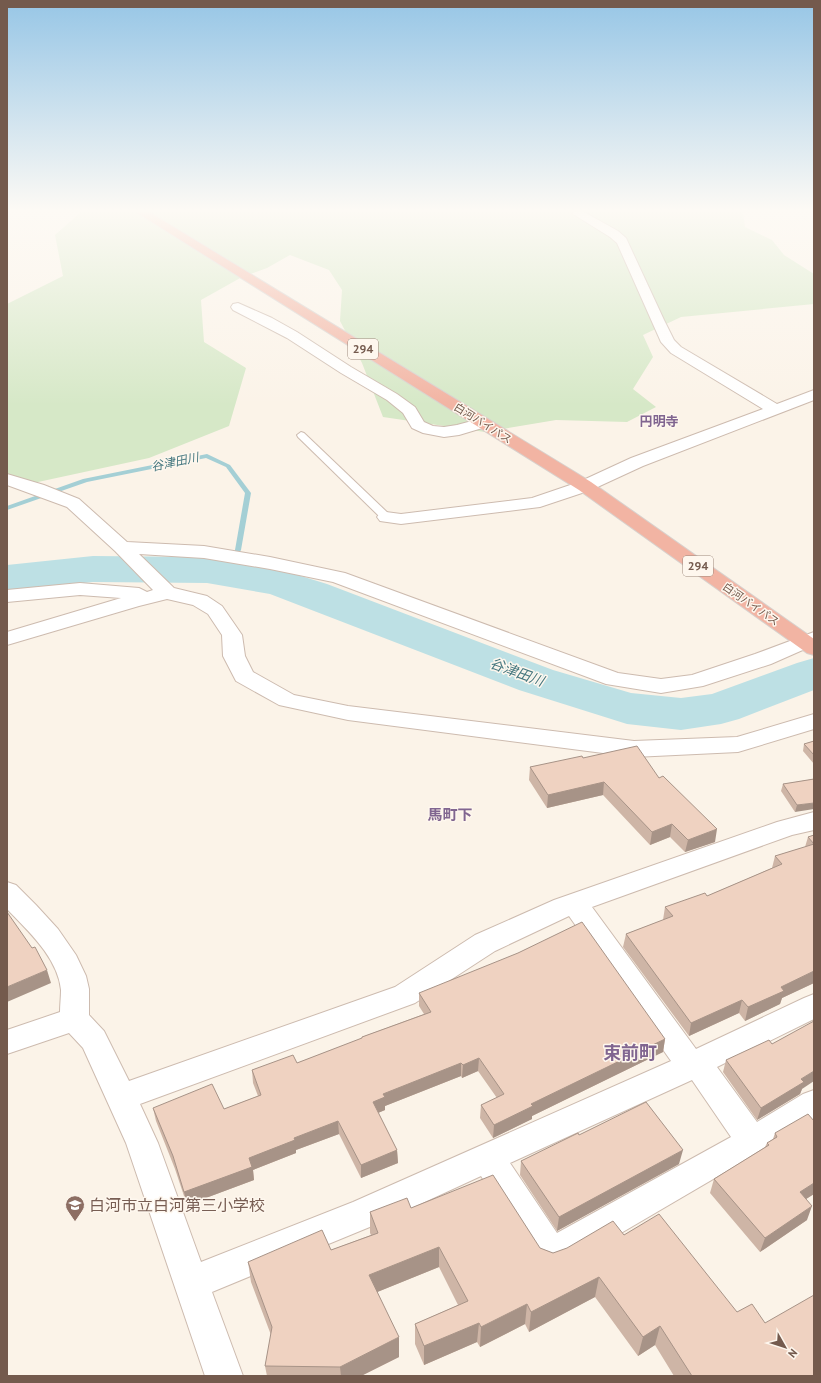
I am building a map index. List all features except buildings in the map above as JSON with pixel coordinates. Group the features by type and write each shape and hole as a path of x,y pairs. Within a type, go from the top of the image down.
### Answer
{"highway":[{"name":"白河バイパス","path":"246,277 585,486 811,644"}],"street":[{"path":"638,277 668,342 676,350 776,410"},
{"path":"238,307 292,335 346,370 392,397 409,410 418,425 429,430 444,432 459,430 483,423"},
{"path":"386,516 401,519 534,503 585,486 637,462 814,395"},
{"path":"7,479 33,487 73,503 122,547 160,594"},
{"path":"7,496 33,487"},
{"path":"122,547 204,552 270,563 338,577 614,679 661,686 695,681 811,644"},
{"path":"7,596 80,589 160,594 200,600 215,610 232,635 234,656 244,676 287,700 340,711 634,749 738,744 814,721"},
{"path":"7,639 160,594"},
{"path":"122,1097 406,995 485,943 575,903 786,828 814,821"},
{"path":"7,892 58,948 71,973 75,989 74,1019 94,1040 122,1097 142,1143 224,1376"},
{"path":"575,903 752,1141"},
{"path":"192,1283 365,1213 694,1065 814,1006"},
{"path":"7,1042 74,1019"},
{"path":"488,1158 551,1255 752,1141 814,1104"}],"lane":[{"path":"301,435 386,516"}],"green space":[{"path":"62,277 243,277 201,300 204,342 246,368 229,426 149,458 38,482 7,485 7,304"},
{"path":"333,277 814,277 814,304 681,317 643,335 653,357 633,389 656,407 627,422 556,420 485,432 383,417 362,363 340,321 342,290"}],"waterway":[{"name":"谷津田川","path":"7,508 85,480 207,456 228,466 248,493 238,550 225,572"},
{"name":"谷津田川","path":"7,578 93,569 207,570 278,582 311,593 536,680 627,708 681,714 721,708 814,673"}],"place":[{"name":"白河市立白河第三小学校","path":"75,1222"}],"district":[{"name":"円明寺","path":"659,421"},
{"name":"馬町下","path":"450,815"},
{"name":"束前町","path":"630,1053"}]}
